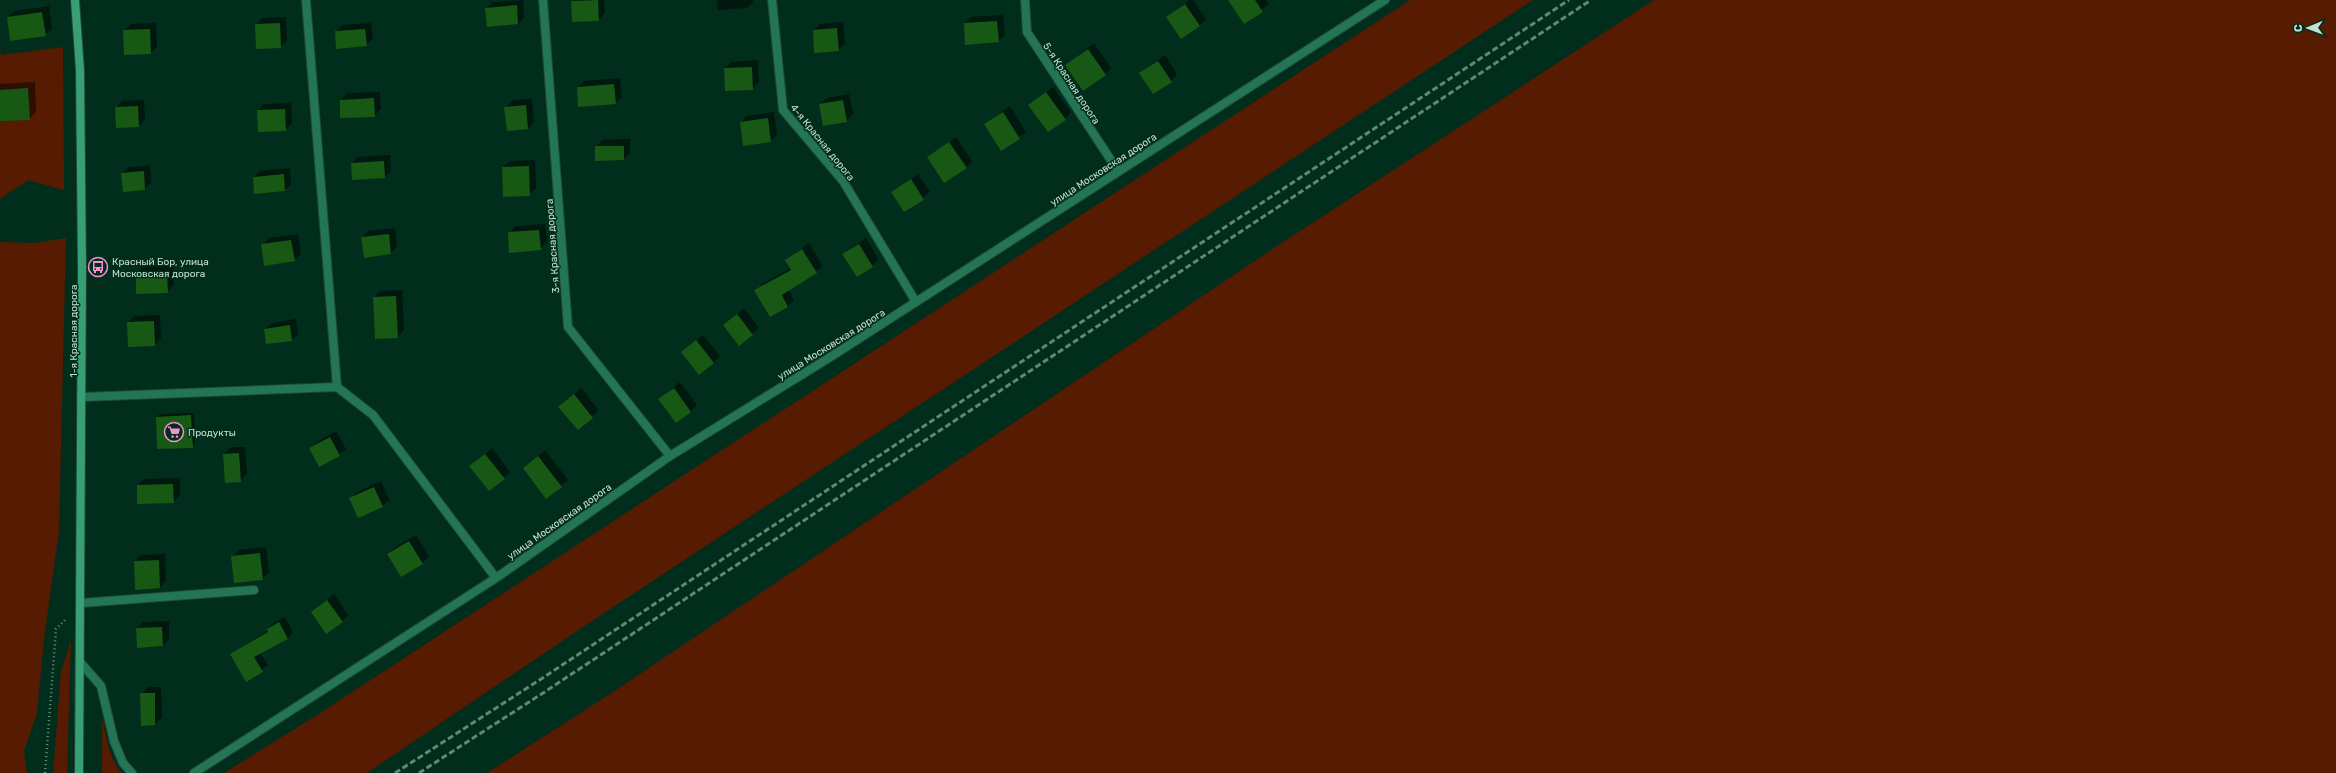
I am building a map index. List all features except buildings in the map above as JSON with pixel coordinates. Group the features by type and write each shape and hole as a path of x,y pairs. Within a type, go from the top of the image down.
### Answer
{"main road":[{"name":"1-я Красная дорога","path":"75,0 80,70 83,397 79,773"}],"street":[{"path":"306,0 337,387"},
{"name":"3-я Красная дорога","path":"543,0 568,327 670,456"},
{"name":"4-я Красная дорога","path":"772,0 783,110 843,180 916,302"},
{"name":"5-я Красная дорога","path":"1025,0 1028,32 1118,171"},
{"name":"улица Московская дорога","path":"194,773 496,578 670,456 916,302 1385,0"},
{"path":"83,397 337,387 373,415 496,578"},
{"path":"81,603 254,590"},
{"path":"80,662 101,686 114,741 123,763 132,773"}],"path":[{"path":"45,773 56,629 81,603"}],"shaded area":[{"path":"1410,0 1533,0 586,625 367,773 224,773 320,713"},
{"path":"1654,0 2336,0 2336,773 487,773 613,692 1277,246"},
{"path":"63,47 64,190 28,180 0,199 0,48 1,55"},
{"path":"66,238 59,531 44,639 37,713 24,751 27,773 0,773 0,242 34,243"},
{"path":"71,640 67,773 53,773 61,671"},
{"path":"102,717 111,754 122,773 102,773"}],"railway":[{"path":"395,773 538,681 1569,0"},
{"path":"419,773 546,691 1591,0"}],"place":[{"name":"Красный Бор, улица Московская дорога","path":"98,267"},
{"name":"Продукты","path":"174,432"}]}
